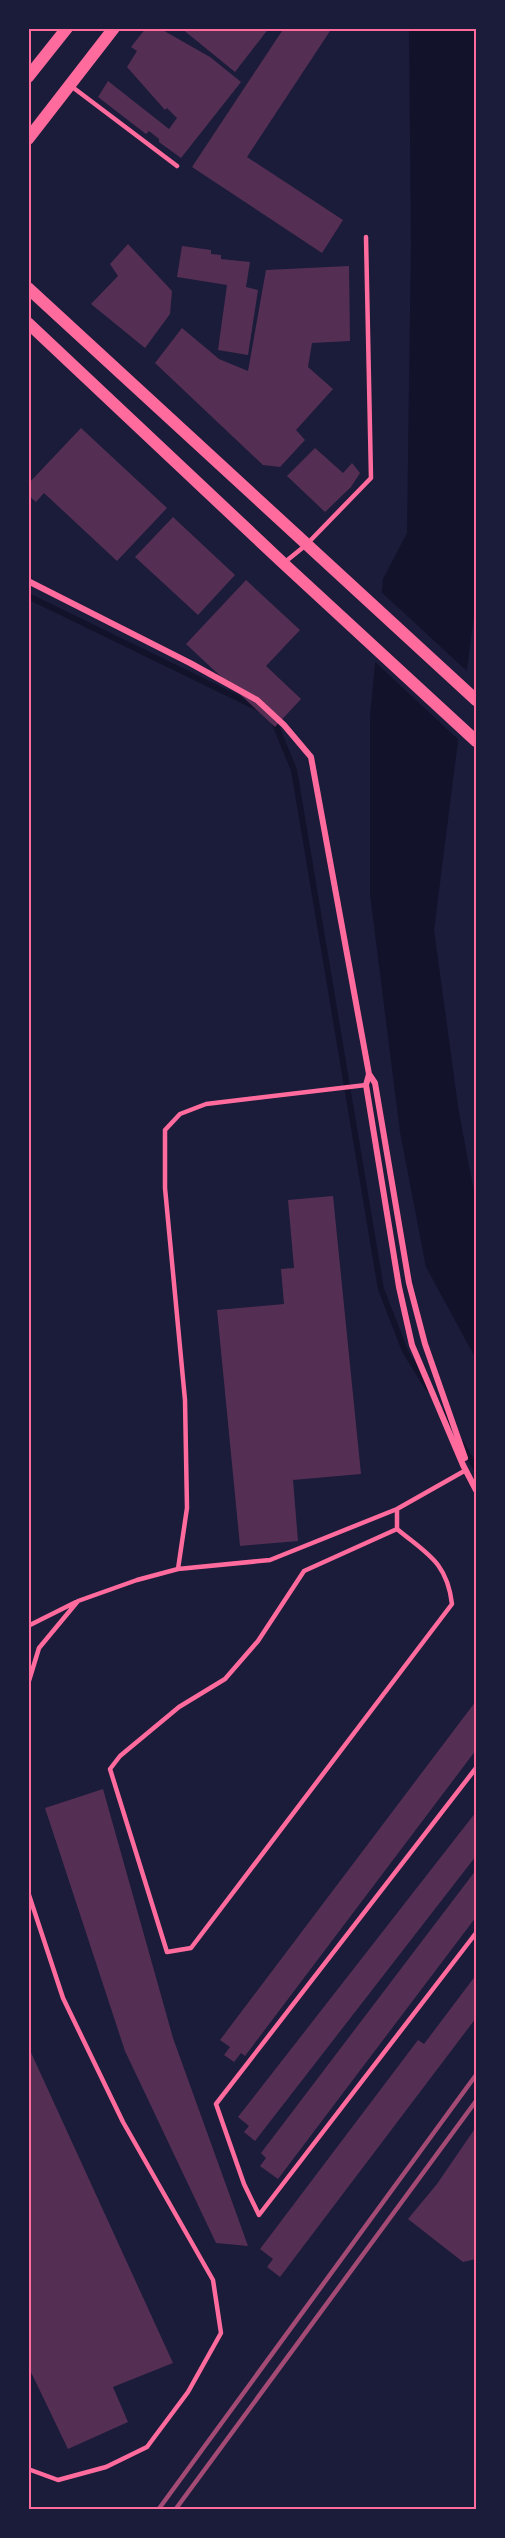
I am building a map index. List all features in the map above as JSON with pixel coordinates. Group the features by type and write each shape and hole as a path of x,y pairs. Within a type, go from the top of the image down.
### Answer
{"main road":[{"path":"28,77 67,28"},
{"path":"28,139 114,28"},
{"path":"28,288 477,700"},
{"path":"31,329 477,741"}],"street":[{"path":"28,580 257,700 284,725 311,757 369,1074 375,1083 414,1303 425,1344 467,1470"},
{"path":"369,1074 366,1084 399,1287 412,1345 477,1490"}],"lane":[{"path":"70,85 177,166"},
{"path":"283,563 306,545 371,478 366,237"},
{"path":"178,1569 187,1508 185,1400 165,1188 165,1130 180,1114 206,1104 366,1084"},
{"path":"28,1626 78,1601 137,1580 178,1569 270,1560 397,1509 467,1470"},
{"path":"397,1509 397,1529 437,1563 450,1582 452,1604 191,1948 167,1952 110,1769 120,1756 179,1707 225,1679 258,1641 304,1571 397,1529"},
{"path":"28,1684 39,1648 78,1601"},
{"path":"477,1768 216,2104 244,2184 259,2215 477,1933"},
{"path":"28,1892 63,1998 123,2122 213,2280 221,2333 188,2392 147,2447 106,2467 58,2480 28,2469"}],"shaded area":[{"path":"409,29 476,29 476,599 434,930 459,1113 476,1202 476,1359 426,1267 400,1132 370,894 370,717 383,579 407,533 411,242"}],"pier":[{"path":"379,590 469,673 461,742 372,659"}],"building":[{"path":"146,28 159,28 210,57 241,82 181,158 159,142 159,139 149,131 146,134 98,97 108,81 169,129 177,118 167,108 165,110 127,67 137,51 131,47"},
{"path":"181,28 269,28 235,72"},
{"path":"284,28 326,28 330,31 247,157 343,220 322,253 192,167"},
{"path":"128,244 172,291 170,314 145,348 91,304 118,276 110,264"},
{"path":"182,246 211,250 211,254 221,255 221,259 250,262 246,287 258,290 248,355 218,350 227,285 177,277"},
{"path":"349,266 350,341 312,343 308,367 333,389 296,430 305,440 280,467 263,465 155,363 182,328 219,359 248,371 266,270"},
{"path":"81,428 167,508 117,561 44,493 36,502 28,495 28,484"},
{"path":"315,448 343,473 352,463 360,473 351,487 325,512 287,476"},
{"path":"173,517 235,575 198,615 135,557"},
{"path":"246,580 300,630 266,666 301,699 275,727 186,644"},
{"path":"333,1196 361,1474 293,1480 298,1541 240,1546 217,1310 284,1304 281,1269 294,1268 288,1200"},
{"path":"476,1701 476,1750 245,2056 241,2053 234,2062 224,2055 230,2047 220,2040"},
{"path":"103,1789 173,2038 248,2246 216,2243 125,2051 45,1808"},
{"path":"476,1812 476,1856 255,2141 244,2132 249,2126 238,2117"},
{"path":"476,1870 476,1917 278,2179 260,2166 266,2158 261,2153"},
{"path":"476,1975 476,2018 280,2277 267,2267 273,2259 260,2249 418,2040 424,2044"},
{"path":"28,2046 173,2363 113,2387 128,2422 68,2449 28,2366"},
{"path":"476,2127 476,2259 463,2262 408,2219 437,2184"}],"waterway":[{"path":"28,596 258,708"},
{"path":"273,719 294,770 381,1289 405,1351 428,1388"},
{"path":"443,1412 454,1432"},
{"path":"461,1443 476,1468"}],"railway":[{"path":"158,2510 476,2075"},
{"path":"175,2510 476,2101"}]}
